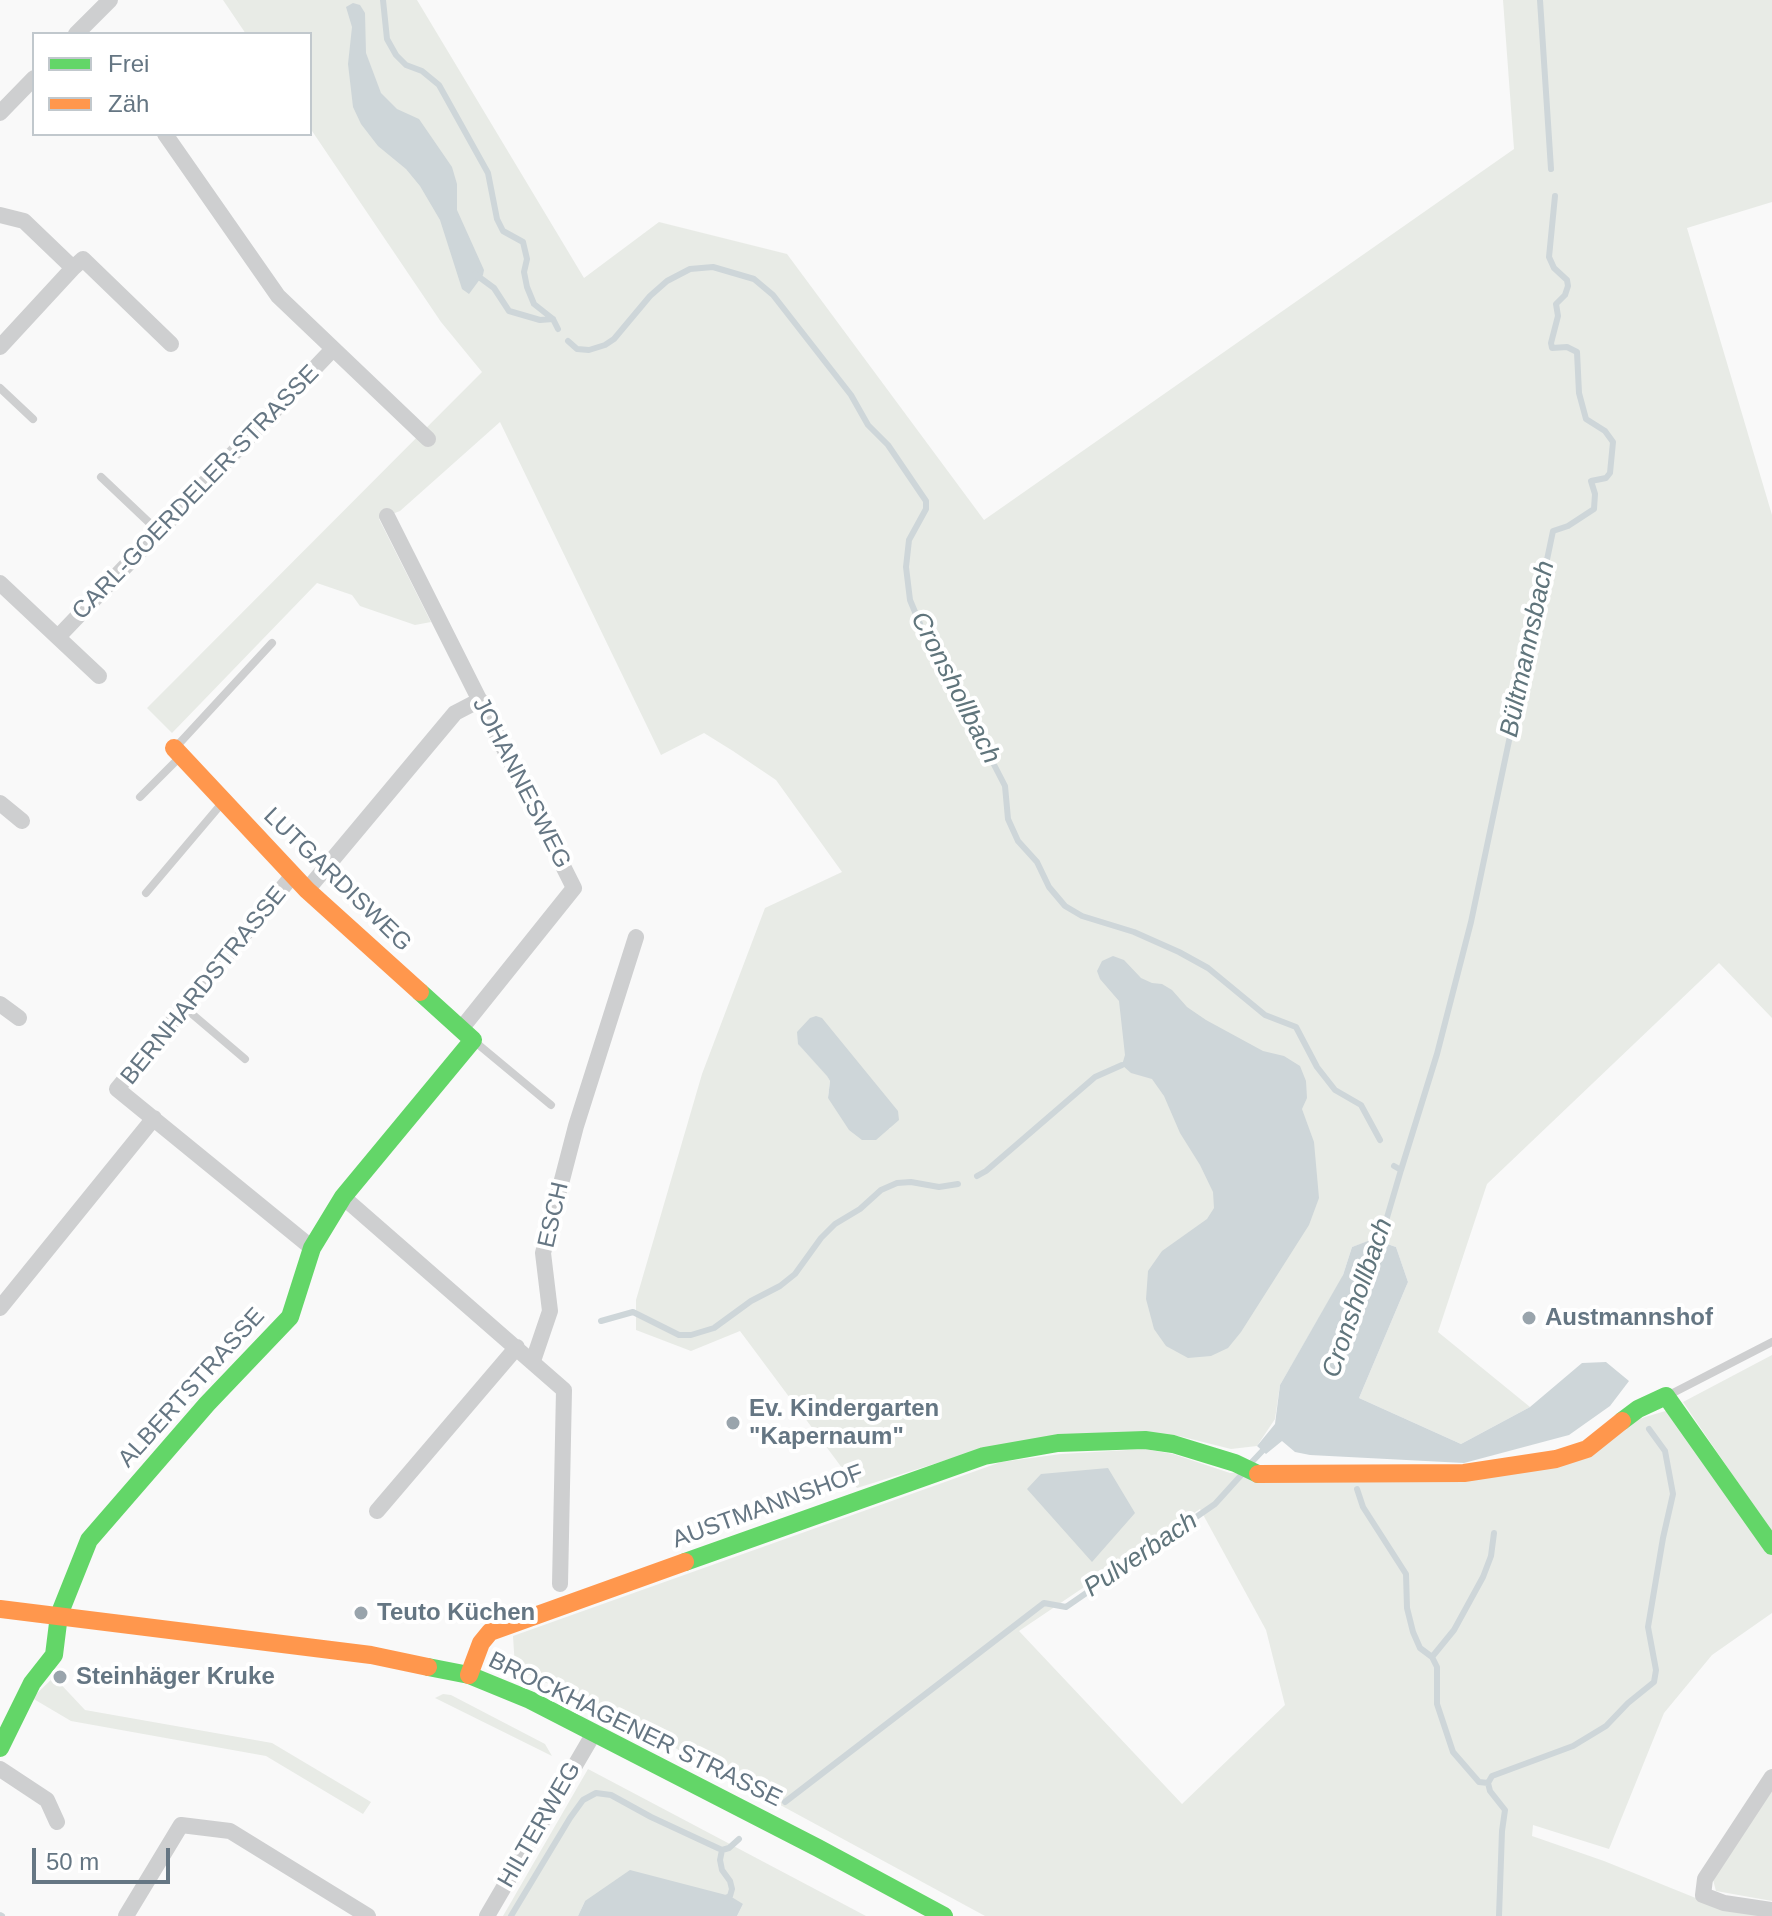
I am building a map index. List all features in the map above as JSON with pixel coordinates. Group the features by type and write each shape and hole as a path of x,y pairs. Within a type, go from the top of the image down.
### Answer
{"street":[{"path":"86,30 110,0"},
{"path":"0,113 32,80"},
{"path":"166,136 278,296 428,439"},
{"path":"0,215 24,221 73,268"},
{"path":"0,347 83,259 171,344"},
{"name":"CARL-GOERDELER-STRASSE","path":"58,637 333,349"},
{"name":"JOHANNESWEG","path":"387,516 574,888 467,1034"},
{"path":"0,583 99,676"},
{"path":"307,890 455,713 480,700"},
{"name":"LUTGARDISWEG","path":"178,752 307,890 467,1034"},
{"path":"0,803 22,821"},
{"name":"BERNHARDSTRASSE","path":"293,875 117,1089 312,1248"},
{"name":"ESCH","path":"533,1361 550,1311 543,1253 576,1126 636,937"},
{"path":"0,1004 19,1018"},
{"name":"ALBERTSTRASSE","path":"0,1748 32,1683 54,1655 59,1615 89,1540 207,1404 290,1317 312,1248 343,1197 467,1034"},
{"path":"0,1308 154,1118"},
{"path":"343,1197 564,1390 560,1584"},
{"path":"377,1511 517,1347"},
{"path":"1666,1396 1772,1546"},
{"name":"AUSTMANNSHOF","path":"469,1675 481,1643 490,1632 984,1456 1058,1443 1145,1440 1173,1444 1247,1469 1464,1473 1556,1459 1587,1449 1638,1409 1666,1396"},
{"name":"BROCKHAGENER STRASSE","path":"0,1609 371,1655 469,1675 530,1700 944,1916"},
{"name":"HILTERWEG","path":"487,1916 594,1733"},
{"path":"0,1769 47,1800 57,1822"},
{"path":"1772,1777 1705,1879 1703,1895 1724,1903 1772,1910"},
{"path":"126,1916 181,1825 230,1831 357,1913"}],"lane":[{"path":"0,388 33,419"},
{"path":"101,477 159,532"},
{"path":"140,797 272,643"},
{"path":"146,893 224,802"},
{"path":"183,1007 245,1059"},
{"path":"467,1034 551,1105"},
{"path":"1666,1396 1772,1342"}],"shaded area":[{"path":"223,0 417,0 584,278 659,222 787,254 984,520 1514,149 1503,0 1772,0 1772,202 1687,228 1772,515 1772,1018 1719,963 1487,1184 1438,1332 1530,1407 1461,1444 1359,1398 1408,1282 1396,1247 1374,1239 1352,1247 1342,1278 1280,1385 1275,1419 1257,1446 1231,1449 1179,1436 982,1449 857,1488 740,1331 691,1351 636,1330 636,1300 702,1074 765,908 842,872 776,780 733,751 704,733 661,755 500,422 400,511 379,519 431,622 415,625 360,606 352,595 317,583 172,733 147,708 482,372 441,322 312,131 312,32 245,32","holes":["798,1044 891,1129 828,1098 830,1081 827,1075"]},
{"path":"1772,1355 1772,1533 1683,1402"},
{"path":"1669,1410 1772,1554 1772,1613 1712,1655 1664,1713 1609,1849 1533,1825 1532,1836 1723,1909 1772,1916 985,1916 618,1717 515,1668 513,1636 1001,1462 1061,1454 1145,1449 1173,1454 1230,1473 1504,1475","holes":["1200,1509 1266,1630 1285,1705 1182,1804 1019,1631"]},
{"path":"54,1677 85,1710 272,1743 371,1802 363,1814 266,1756 71,1721 32,1698"},
{"path":"443,1694 451,1695 545,1744 552,1756 435,1698"},
{"path":"588,1769 866,1916 737,1916 743,1904 585,1901 578,1916 503,1916"},
{"path":"1772,1788 1772,1901 1716,1891 1712,1876"}],"water":[{"path":"353,3 360,5 365,13 366,53 381,93 397,109 419,119 452,167 457,184 457,210 484,270 469,294 462,289 440,220 420,186 406,169 378,146 361,124 353,107 348,64 352,27 346,7"},
{"path":"1113,956 1124,960 1141,978 1172,990 1187,1007 1206,1020 1263,1051 1284,1056 1300,1066 1306,1081 1307,1098 1302,1109 1314,1142 1319,1198 1309,1225 1241,1332 1228,1348 1211,1356 1188,1358 1166,1346 1154,1329 1146,1299 1148,1271 1162,1251 1207,1219 1214,1208 1213,1192 1180,1133 1164,1096 1152,1079 1131,1073 1122,1065 1125,1055 1119,1001 1097,971 1102,961"},
{"path":"816,1016 822,1018 898,1111 899,1120 876,1140 862,1140 849,1130 828,1098 830,1081 798,1044 797,1032"},
{"path":"1373,1239 1396,1247 1408,1282 1359,1398 1461,1444 1530,1407 1582,1363 1606,1362 1629,1381 1610,1406 1569,1435 1464,1463 1310,1455 1295,1452 1282,1441 1266,1454 1257,1446 1275,1424 1280,1385 1343,1275 1352,1247"},
{"path":"1108,1468 1135,1513 1092,1562 1027,1489 1041,1474"},
{"path":"630,1870 730,1896 743,1904 737,1916 578,1916 585,1901"}],"waterway":[{"name":"Cronshollbach","path":"383,0 387,39 406,65 422,71 439,85 488,173 497,219 503,231 523,242 527,259 524,272 534,304 553,319 558,329"},
{"name":"Bültmannsbach","path":"1540,0 1551,169"},
{"name":"Bültmannsbach","path":"1401,1170 1437,1054 1471,922 1553,531 1568,526 1594,509 1595,494 1591,481 1606,478 1610,473 1613,442 1605,431 1586,419 1579,393 1577,352 1567,347 1552,348 1551,343 1558,316 1556,304 1565,295 1568,286 1567,280 1554,268 1549,257 1555,196"},
{"name":"Cronshollbach","path":"568,341 577,349 589,350 605,345 614,339 650,296 667,281 690,269 713,267 754,279 773,295 851,395 868,425 888,445 926,501 926,509 909,540 906,567 910,600 933,655 954,687 1005,786 1008,819 1018,841 1037,862 1049,887 1065,906 1082,916 1134,932 1179,952 1208,968 1265,1015 1296,1027 1317,1067 1335,1090 1361,1105 1380,1140"},
{"path":"475,274 494,288 509,311 540,320 553,319"},
{"path":"977,1176 1095,1077 1122,1065"},
{"name":"Cronshollbach","path":"1378,1248 1401,1170 1394,1166"},
{"path":"601,1321 633,1312 679,1335 714,1328 795,1274 835,1224 860,1209 881,1190 897,1183 939,1187 958,1184"},
{"path":"1499,1916 1505,1810 1490,1791 1488,1783 1492,1776 1573,1746 1606,1726 1654,1682 1656,1670 1648,1627 1673,1494 1665,1451 1649,1429"},
{"name":"Pulverbach","path":"1250,1464 1267,1446"},
{"name":"Pulverbach","path":"785,1802 1044,1603 1066,1607 1215,1504 1244,1472"},
{"path":"1357,1489 1363,1507 1406,1574 1407,1608 1413,1632 1420,1648 1432,1657 1437,1667 1437,1704 1453,1752 1479,1782 1488,1783"},
{"path":"1432,1657 1454,1630 1483,1577 1491,1556 1494,1533"},
{"name":"Pulverbach","path":"511,1916 570,1818 583,1800 596,1793 611,1795 722,1850 739,1839"},
{"path":"722,1850 722,1870 732,1889 730,1896 724,1899"}],"traffic: fast":[{"path":"0,1748 32,1683 54,1655 59,1615 89,1540 207,1404 290,1317 312,1248 343,1197 473,1040 420,992"},
{"path":"1622,1421 1638,1409 1666,1396 1772,1546"},
{"path":"685,1562 984,1456 1058,1443 1145,1440 1173,1444 1235,1463 1258,1474"},
{"path":"428,1667 469,1675 530,1700 944,1916"}],"traffic: slow":[{"path":"174,748 307,890 420,992"},
{"path":"1258,1474 1464,1473 1556,1459 1587,1449 1622,1421"},
{"path":"469,1675 481,1643 490,1632 685,1562"},
{"path":"0,1609 371,1655 428,1667"}],"place":[{"name":"Austmannshof","path":"1529,1318"},
{"name":"Ev. Kindergarten \"Kapernaum\"","path":"733,1423"},
{"name":"Teuto Küchen","path":"361,1613"},
{"name":"Steinhäger Kruke","path":"60,1677"}]}
